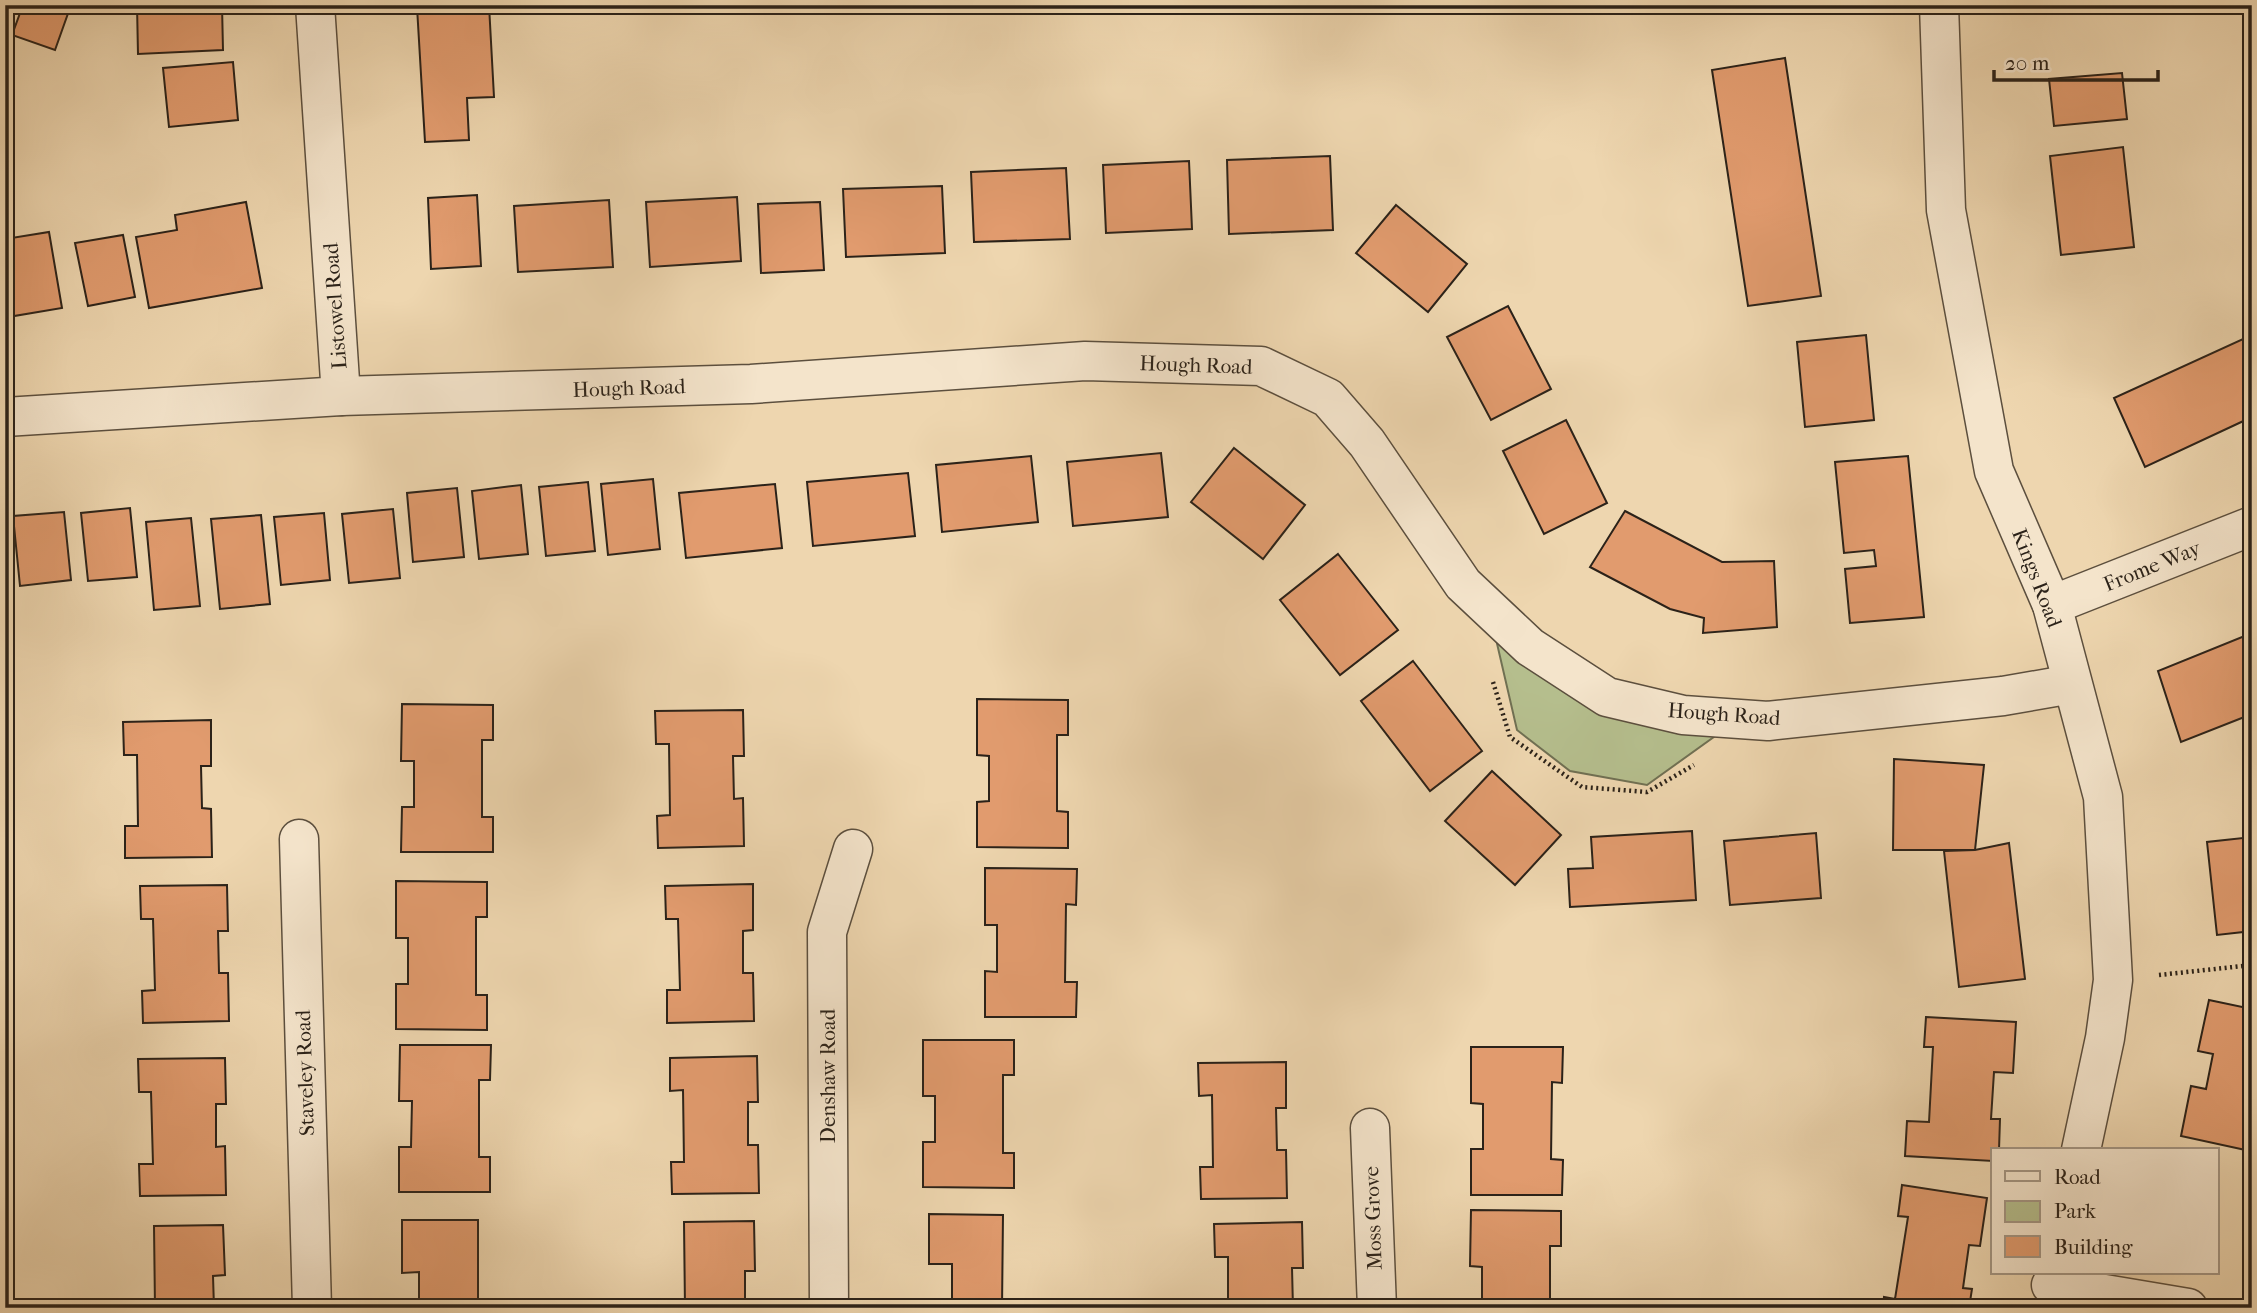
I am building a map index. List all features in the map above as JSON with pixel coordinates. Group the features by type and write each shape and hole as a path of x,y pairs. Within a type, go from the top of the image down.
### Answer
{"street":[{"name":"Listowel Road","path":"5,417 341,396 315,5"},
{"name":"Kings Road","path":"1939,5 1946,210 1994,471 2052,605 2103,797 2113,980 2105,1038 2081,1148"},
{"name":"Hough Road","path":"341,396 751,384 1085,361 1261,366 1328,398 1367,443 1463,584 1530,647 1607,697 1683,715 1768,722 2003,696 2072,684"},
{"name":"Frome Way","path":"2052,605 2252,526"},
{"name":"Staveley Road","path":"299,839 312,1308"},
{"name":"Denshaw Road","path":"829,1308 827,932 853,849"},
{"name":"Moss Grove","path":"1370,1128 1377,1308"},
{"path":"2051,1289 2188,1308"}],"path":[{"path":"2113,980 2252,965"}],"green space":[{"path":"1495,635 1725,729 1647,785 1570,771 1517,730"}],"building":[{"path":"23,5 71,5 55,50 12,35"},
{"path":"137,5 222,5 223,50 138,54"},
{"path":"489,5 494,97 467,98 469,140 425,142 417,7"},
{"path":"610,5 702,5 702,9 611,13"},
{"path":"1785,58 1821,296 1748,306 1712,70"},
{"path":"233,62 238,120 169,127 163,68"},
{"path":"2122,73 2127,119 2054,126 2049,79"},
{"path":"2123,147 2134,247 2061,255 2050,156"},
{"path":"1330,156 1333,230 1229,234 1227,160"},
{"path":"1189,161 1192,229 1106,233 1103,165"},
{"path":"1066,168 1070,239 974,242 971,172"},
{"path":"942,186 945,253 846,257 843,189"},
{"path":"477,195 481,266 431,269 428,198"},
{"path":"737,197 741,261 650,267 646,202"},
{"path":"609,200 613,267 518,272 514,206"},
{"path":"246,202 262,288 149,308 136,237 177,230 175,215"},
{"path":"820,202 824,270 761,273 758,204"},
{"path":"1396,205 1467,264 1428,312 1356,253"},
{"path":"49,232 62,308 14,316 5,270 5,239"},
{"path":"123,235 135,297 88,306 75,243"},
{"path":"1508,306 1551,389 1491,420 1447,337"},
{"path":"1866,335 1874,420 1805,427 1797,342"},
{"path":"2243,339 2252,357 2252,417 2145,467 2114,398"},
{"path":"1566,420 1607,503 1544,534 1503,451"},
{"path":"1234,448 1305,505 1263,559 1191,502"},
{"path":"1161,453 1168,517 1073,526 1067,462"},
{"path":"1031,456 1038,522 942,532 936,465"},
{"path":"1908,456 1924,617 1850,623 1845,569 1876,566 1874,550 1844,553 1835,462"},
{"path":"908,473 915,536 813,546 807,482"},
{"path":"653,479 660,549 608,555 601,484"},
{"path":"588,482 595,551 546,556 539,487"},
{"path":"775,484 782,548 686,558 679,493"},
{"path":"521,485 528,554 479,559 472,491"},
{"path":"457,488 464,557 413,562 407,493"},
{"path":"130,508 137,577 88,581 81,513"},
{"path":"393,509 400,578 349,583 342,514"},
{"path":"1625,511 1722,562 1774,561 1777,627 1703,633 1704,618 1670,609 1590,567"},
{"path":"64,512 71,580 20,586 13,516"},
{"path":"324,513 330,580 281,585 274,517"},
{"path":"261,515 270,604 220,609 211,519"},
{"path":"191,518 200,606 154,610 146,522"},
{"path":"1338,554 1398,630 1340,675 1280,600"},
{"path":"2252,633 2252,714 2181,742 2158,671"},
{"path":"1413,661 1482,751 1430,791 1361,701"},
{"path":"977,699 1068,700 1068,735 1057,735 1057,811 1068,812 1068,848 977,847 977,802 989,801 989,756 977,755"},
{"path":"402,704 493,705 493,740 482,740 482,817 493,817 493,852 401,852 402,807 414,807 414,761 401,761"},
{"path":"743,710 744,756 733,756 734,799 743,798 744,846 658,848 657,816 670,815 669,744 656,744 655,711"},
{"path":"211,720 211,766 201,766 202,808 211,809 212,857 125,858 125,826 138,826 137,755 124,755 123,722"},
{"path":"1894,759 1984,765 1975,850 1893,850"},
{"path":"1492,771 1561,835 1515,885 1445,821"},
{"path":"1692,831 1696,900 1570,907 1568,869 1593,868 1591,837"},
{"path":"1816,833 1821,898 1730,905 1724,841"},
{"path":"2252,837 2252,931 2217,935 2207,842"},
{"path":"2009,843 2025,979 1959,987 1944,851 1975,850"},
{"path":"985,868 1077,869 1076,905 1066,904 1065,982 1077,982 1076,1017 985,1017 985,971 997,972 997,925 985,925"},
{"path":"396,881 487,882 487,917 476,917 476,995 487,995 487,1030 396,1029 396,984 408,984 408,938 396,938"},
{"path":"753,884 753,930 743,931 743,973 753,973 754,1021 667,1023 667,990 680,990 678,919 666,919 665,886"},
{"path":"227,885 228,931 218,931 219,973 228,973 229,1021 143,1023 142,991 155,990 153,919 141,919 140,886"},
{"path":"2209,1000 2252,1009 2250,1151 2181,1136 2191,1086 2206,1089 2213,1054 2198,1051"},
{"path":"1926,1017 2016,1022 2013,1073 1994,1072 1991,1119 2000,1119 1999,1148 1991,1148 1991,1161 1905,1156 1907,1121 1929,1122 1933,1047 1924,1047"},
{"path":"923,1040 1014,1040 1014,1075 1003,1075 1003,1153 1014,1153 1014,1188 923,1187 923,1142 935,1142 935,1096 923,1096"},
{"path":"400,1045 491,1045 490,1080 479,1080 479,1157 490,1157 490,1192 399,1192 399,1147 411,1147 412,1101 399,1101"},
{"path":"1471,1047 1563,1047 1562,1083 1552,1082 1551,1159 1563,1160 1562,1195 1471,1195 1471,1149 1483,1149 1483,1104 1471,1103"},
{"path":"757,1056 758,1102 748,1102 748,1145 758,1145 759,1193 672,1194 671,1162 684,1162 683,1090 670,1091 670,1058"},
{"path":"225,1058 226,1104 216,1104 216,1147 225,1146 226,1195 140,1196 139,1164 153,1164 151,1092 139,1092 138,1059"},
{"path":"1286,1062 1286,1108 1276,1108 1277,1150 1286,1150 1287,1198 1201,1199 1200,1167 1213,1167 1212,1095 1199,1096 1198,1063"},
{"path":"1902,1185 1987,1198 1980,1246 1969,1245 1963,1288 1972,1289 1969,1308 1883,1308 1884,1297 1895,1299 1908,1217 1898,1216"},
{"path":"1471,1210 1561,1211 1561,1246 1550,1246 1550,1308 1482,1308 1482,1267 1470,1266"},
{"path":"929,1214 1003,1215 1002,1308 924,1308 952,1306 952,1264 929,1264"},
{"path":"402,1220 478,1220 478,1308 405,1308 419,1307 419,1272 402,1273"},
{"path":"754,1221 755,1271 745,1271 745,1308 685,1308 684,1222"},
{"path":"1302,1222 1303,1268 1292,1268 1293,1308 1228,1308 1228,1257 1215,1257 1214,1224"},
{"path":"223,1225 225,1275 213,1276 214,1308 155,1308 154,1226"}]}
